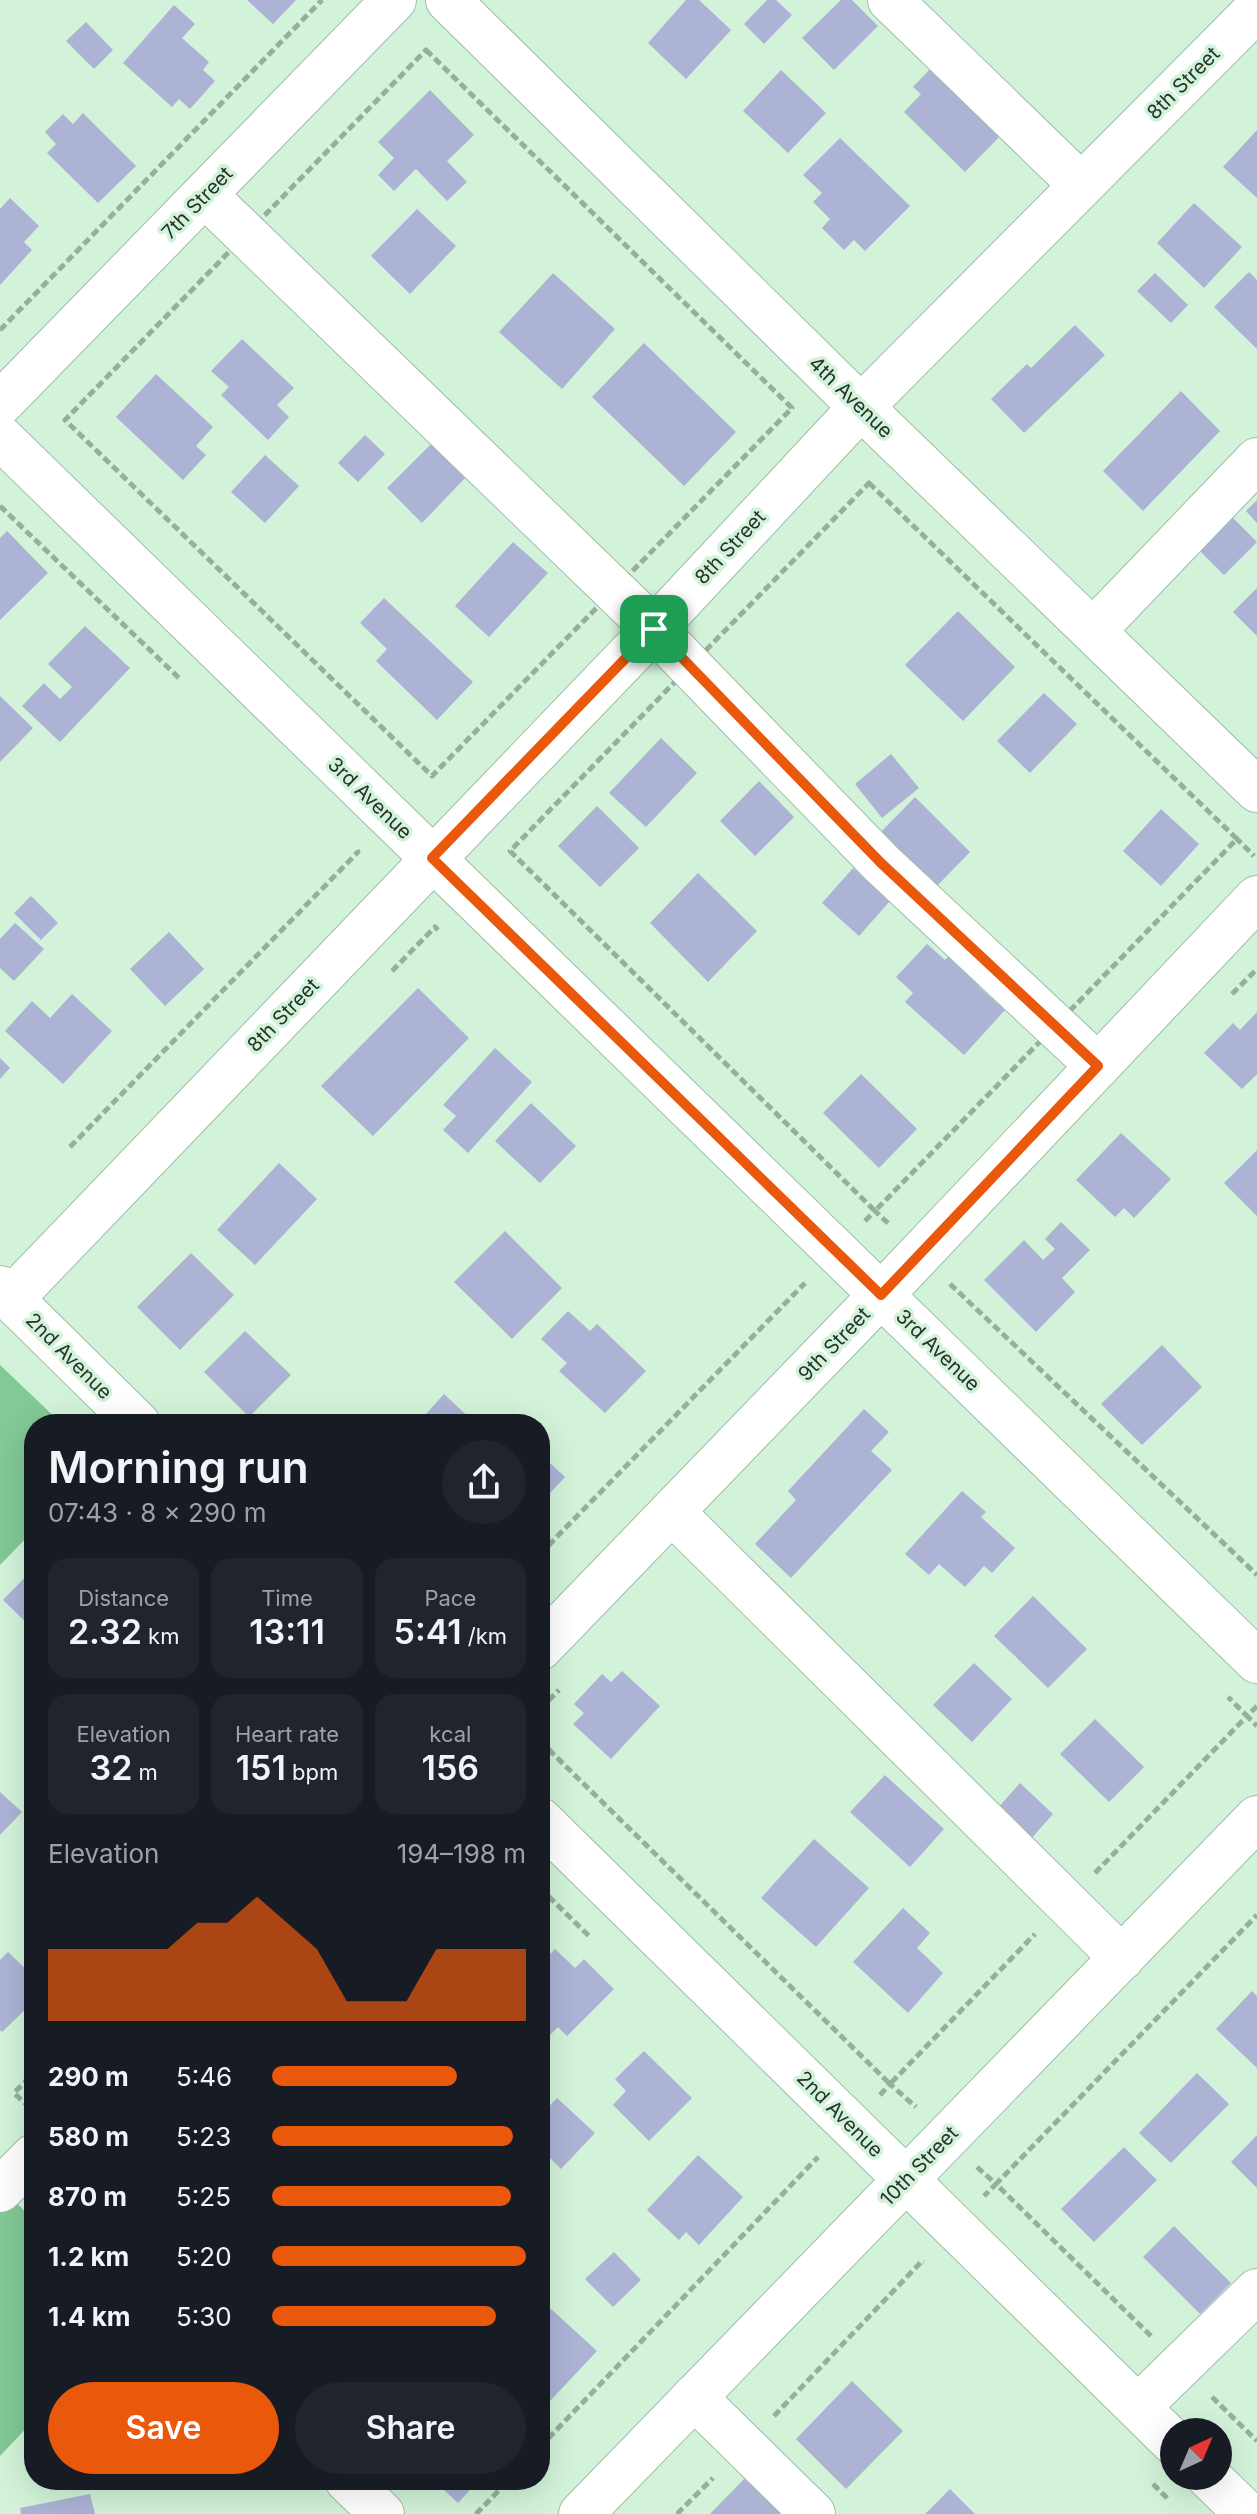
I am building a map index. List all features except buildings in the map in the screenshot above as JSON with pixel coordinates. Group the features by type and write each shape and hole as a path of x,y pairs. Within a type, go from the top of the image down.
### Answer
{"street":[{"name":"7th Street","path":"0,404 394,0"},
{"name":"4th Avenue","path":"448,0 861,407 1257,790"},
{"path":"890,0 1081,185"},
{"name":"8th Street","path":"6,1293 654,629 861,407 1257,9"},
{"path":"205,195 654,629 881,863 1098,1066"},
{"name":"3rd Avenue","path":"0,437 1257,1661"},
{"path":"1093,631 1257,460"},
{"name":"9th Street","path":"550,1638 1098,1066 1256,877"},
{"name":"2nd Avenue","path":"6,1293 128,1414"},
{"path":"672,1512 1122,1958"},
{"name":"10th Street","path":"581,2514 1257,1818"},
{"name":"2nd Avenue","path":"550,1830 1160,2429"},
{"path":"1138,2407 1257,2291"},
{"path":"694,2397 813,2514"},
{"path":"357,2490 382,2514"},
{"path":"1222,2490 1247,2514"}],"path":[{"path":"0,330 322,0"},
{"path":"0,506 190,689"},
{"path":"1245,831 1237,839 1256,877"},
{"path":"70,1147 358,852 347,841"},
{"path":"382,981 435,927 446,938"},
{"path":"1224,1002 1257,969"},
{"path":"861,1224 875,1211 889,1224"},
{"path":"550,1544 805,1282 794,1272"},
{"path":"949,1283 1257,1575"},
{"path":"1257,1706 1247,1716 1257,1726"},
{"path":"550,1898 596,1942"},
{"path":"975,2205 1257,1915"},
{"path":"24,2083 14,2093 24,2102"},
{"path":"874,2102 890,2084 923,2113"},
{"path":"550,2437 819,2157 807,2146"},
{"path":"976,2165 1257,2441"},
{"path":"677,2514 922,2261 934,2272"},
{"path":"1149,2481 1172,2503"},
{"path":"476,2514 499,2490"}],"green space":[{"path":"0,1365 51,1414 24,1414 24,1540 0,1565"},
{"path":"0,2187 24,2210 24,2431 0,2456"}],"route":[{"path":"654,629 881,863 1098,1066 881,1295 432,858 654,629"}]}
